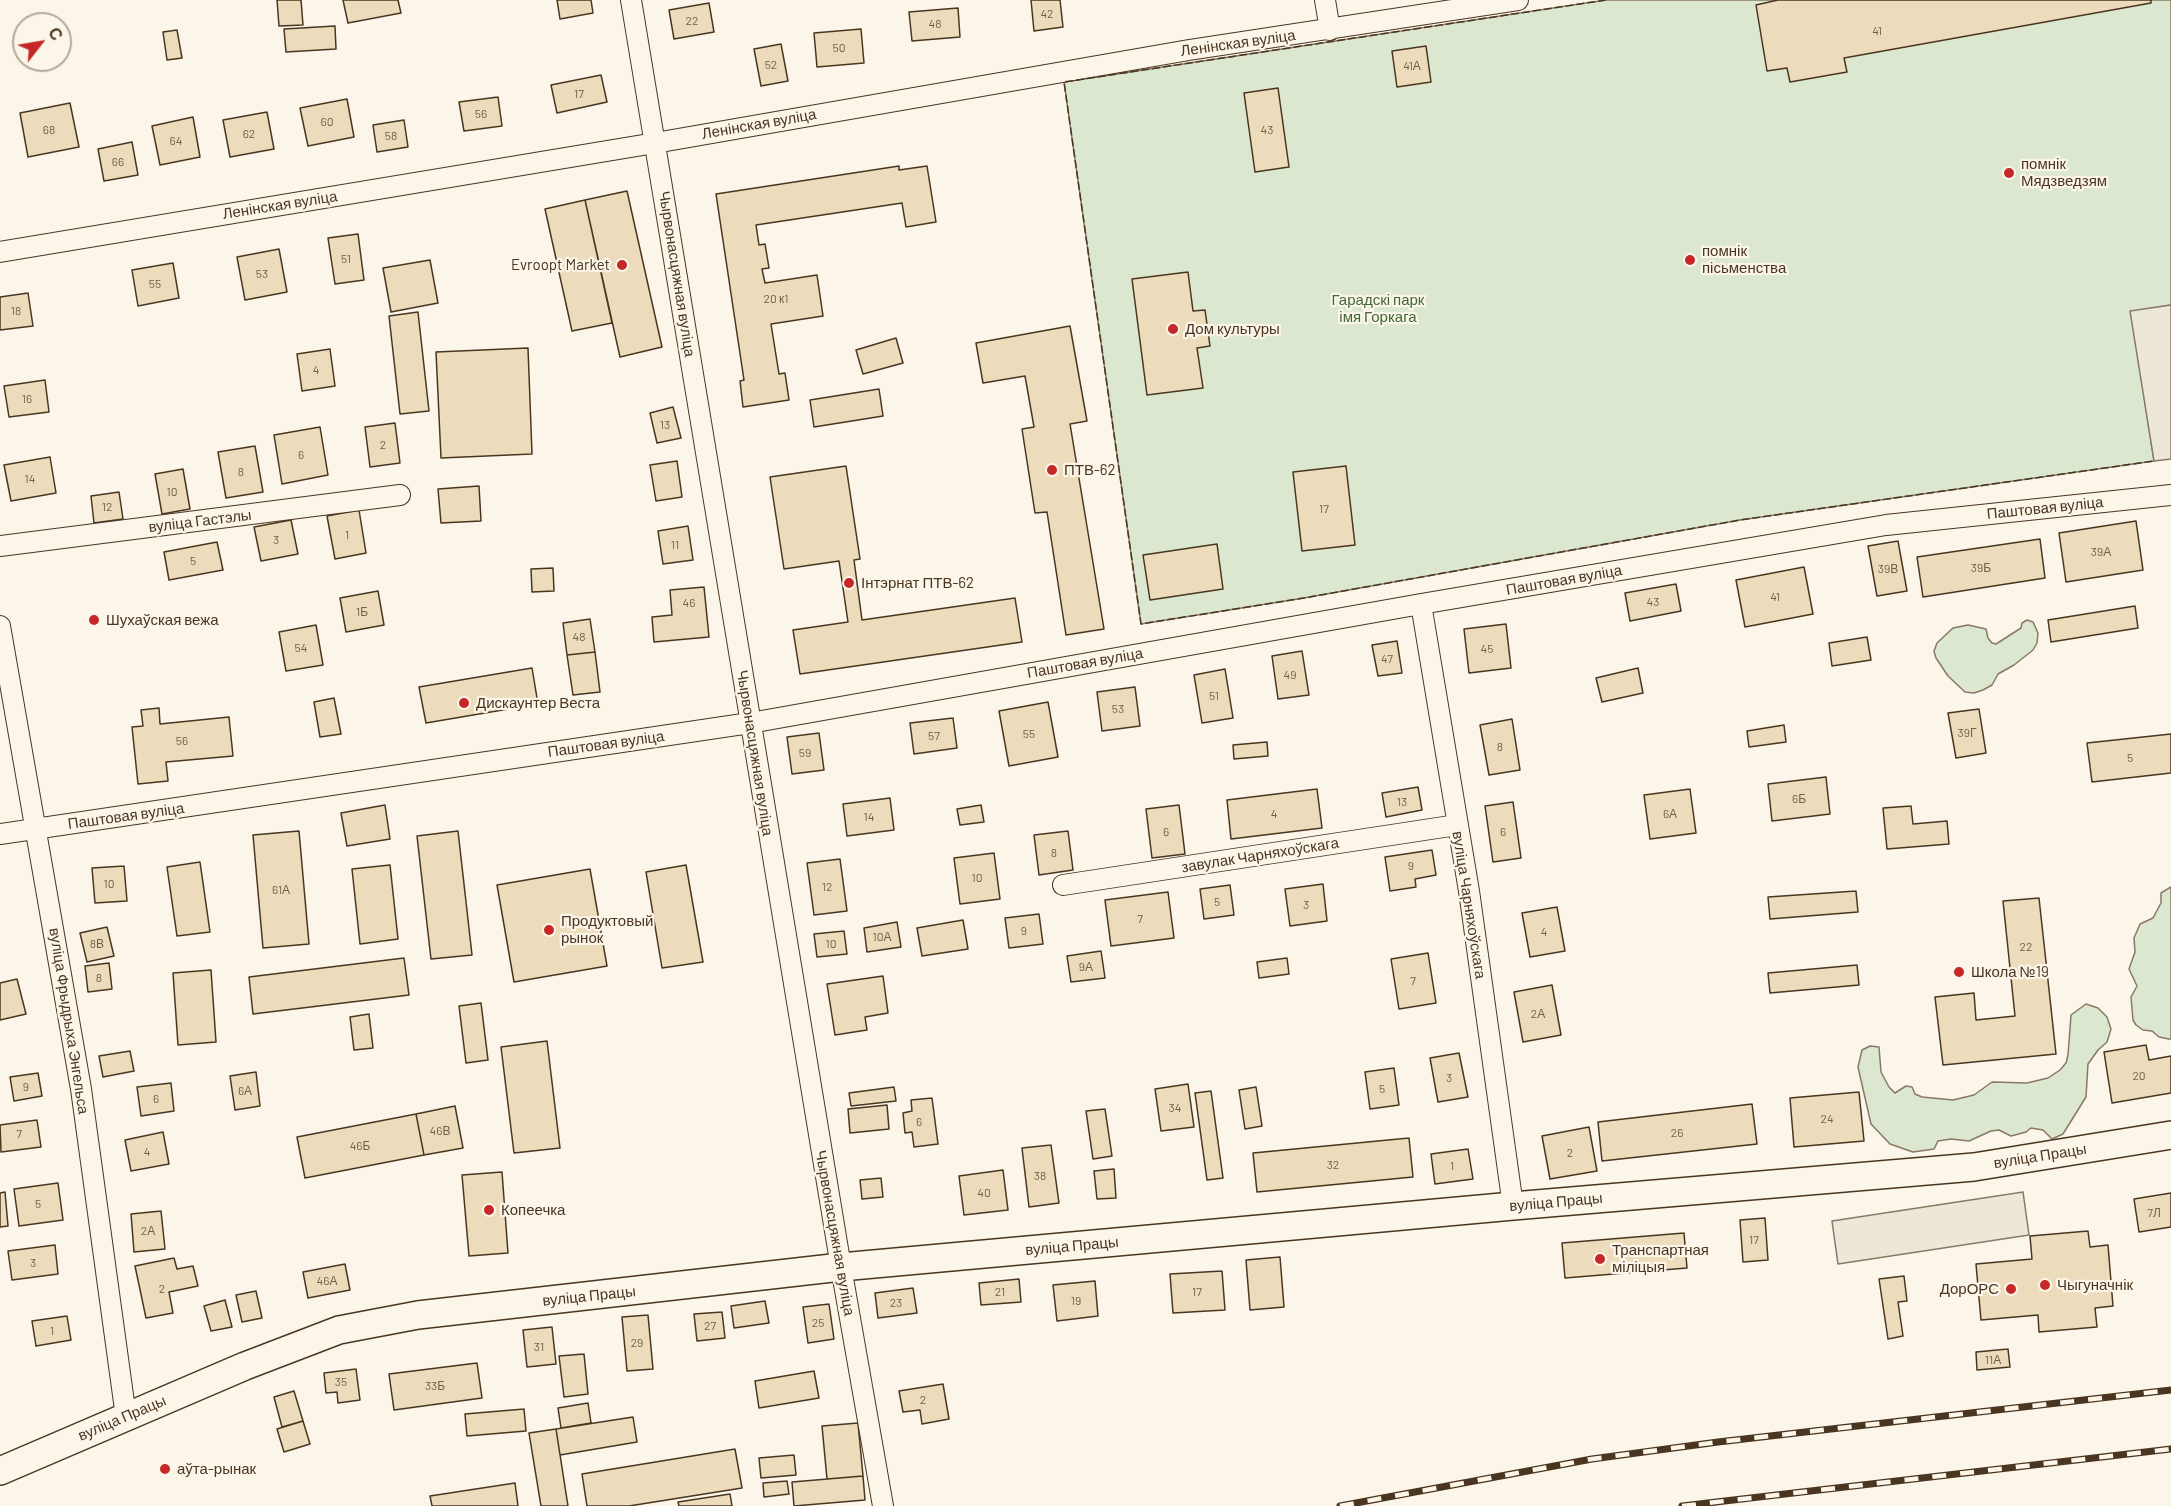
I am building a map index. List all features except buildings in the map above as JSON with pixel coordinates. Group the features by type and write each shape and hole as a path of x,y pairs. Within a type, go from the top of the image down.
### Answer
{"main road":[{"name":"вуліца Працы","path":"0,1471 245,1366 339,1330 418,1315 841,1267 1974,1167 2171,1134"}],"street":[{"name":"Чырвонасцяжная вуліца","path":"631,0 841,1267 883,1506"},
{"path":"1325,0 1330,30"},
{"name":"Ленінская вуліца","path":"0,252 655,143 1065,71 1518,0"},
{"name":"вуліца Гастэлы","path":"0,546 400,495"},
{"name":"Паштовая вуліца","path":"0,834 750,723 1421,604 1886,525 2171,495"},
{"name":"вуліца Чарняхоўскага","path":"1421,604 1469,891 1513,1206"},
{"name":"вуліца Фрыдрыха Энгельса","path":"0,626 81,1089 126,1417"},
{"name":"завулак Чарняхоўскага","path":"1063,885 1457,825"}],"green space":[{"name":"Гарадскі парк імя Горкага","path":"1606,0 2171,0 2171,305 2131,312 2154,461 1740,520 1304,598 1141,624 1064,82"},
{"path":"2027,620 2033,622 2038,633 2037,643 2033,650 1998,674 1992,685 1983,690 1974,693 1965,692 1948,676 1936,658 1934,651 1937,643 1953,628 1968,625 1986,629 1988,638 1996,644 2021,628 2022,623"},
{"path":"2171,887 2171,1039 2169,1039 2159,1037 2152,1031 2143,1030 2133,1020 2131,997 2137,986 2129,969 2135,952 2134,938 2140,924 2153,918 2161,903 2161,893"},
{"path":"2086,1004 2098,1008 2107,1017 2111,1029 2107,1042 2088,1064 2086,1097 2063,1134 2052,1139 2043,1130 2031,1128 2026,1132 2011,1136 1999,1130 1991,1131 1969,1141 1951,1139 1938,1141 1934,1149 1913,1152 1890,1144 1871,1124 1858,1067 1862,1050 1870,1046 1879,1047 1881,1072 1895,1093 1906,1086 1912,1087 1915,1094 1922,1097 1953,1100 1974,1095 1992,1082 2027,1083 2048,1078 2060,1070 2066,1063 2068,1055 2071,1015"}],"shaded area":[{"path":"2171,305 2171,459 2154,461 2130,311"},
{"path":"2023,1192 2029,1235 1838,1264 1832,1221"}],"railway":[{"path":"1340,1506 1592,1459 1718,1442 2171,1390"},
{"path":"1682,1506 2171,1449"}],"fence":[{"path":"1606,0 1064,82 1141,624 1304,598 1740,520 2154,461"}],"place":[{"name":"помнік Мядзведзям","path":"2009,173"},
{"name":"помнік пісьменства","path":"1690,260"},
{"name":"Evroopt Market","path":"622,265"},
{"name":"Дом культуры","path":"1173,329"},
{"name":"ПТВ-62","path":"1052,470"},
{"name":"Інтэрнат ПТВ-62","path":"849,583"},
{"name":"Шухаўская вежа","path":"94,620"},
{"name":"Дискаунтер Веста","path":"464,703"},
{"name":"Продуктовый рынок","path":"549,930"},
{"name":"Школа №19","path":"1959,972"},
{"name":"Копеечка","path":"489,1210"},
{"name":"Транспартная міліцыя","path":"1600,1259"},
{"name":"Чыгуначнік","path":"2045,1285"},
{"name":"ДорОРС","path":"2011,1289"},
{"name":"аўта-рынак","path":"165,1469"}]}
